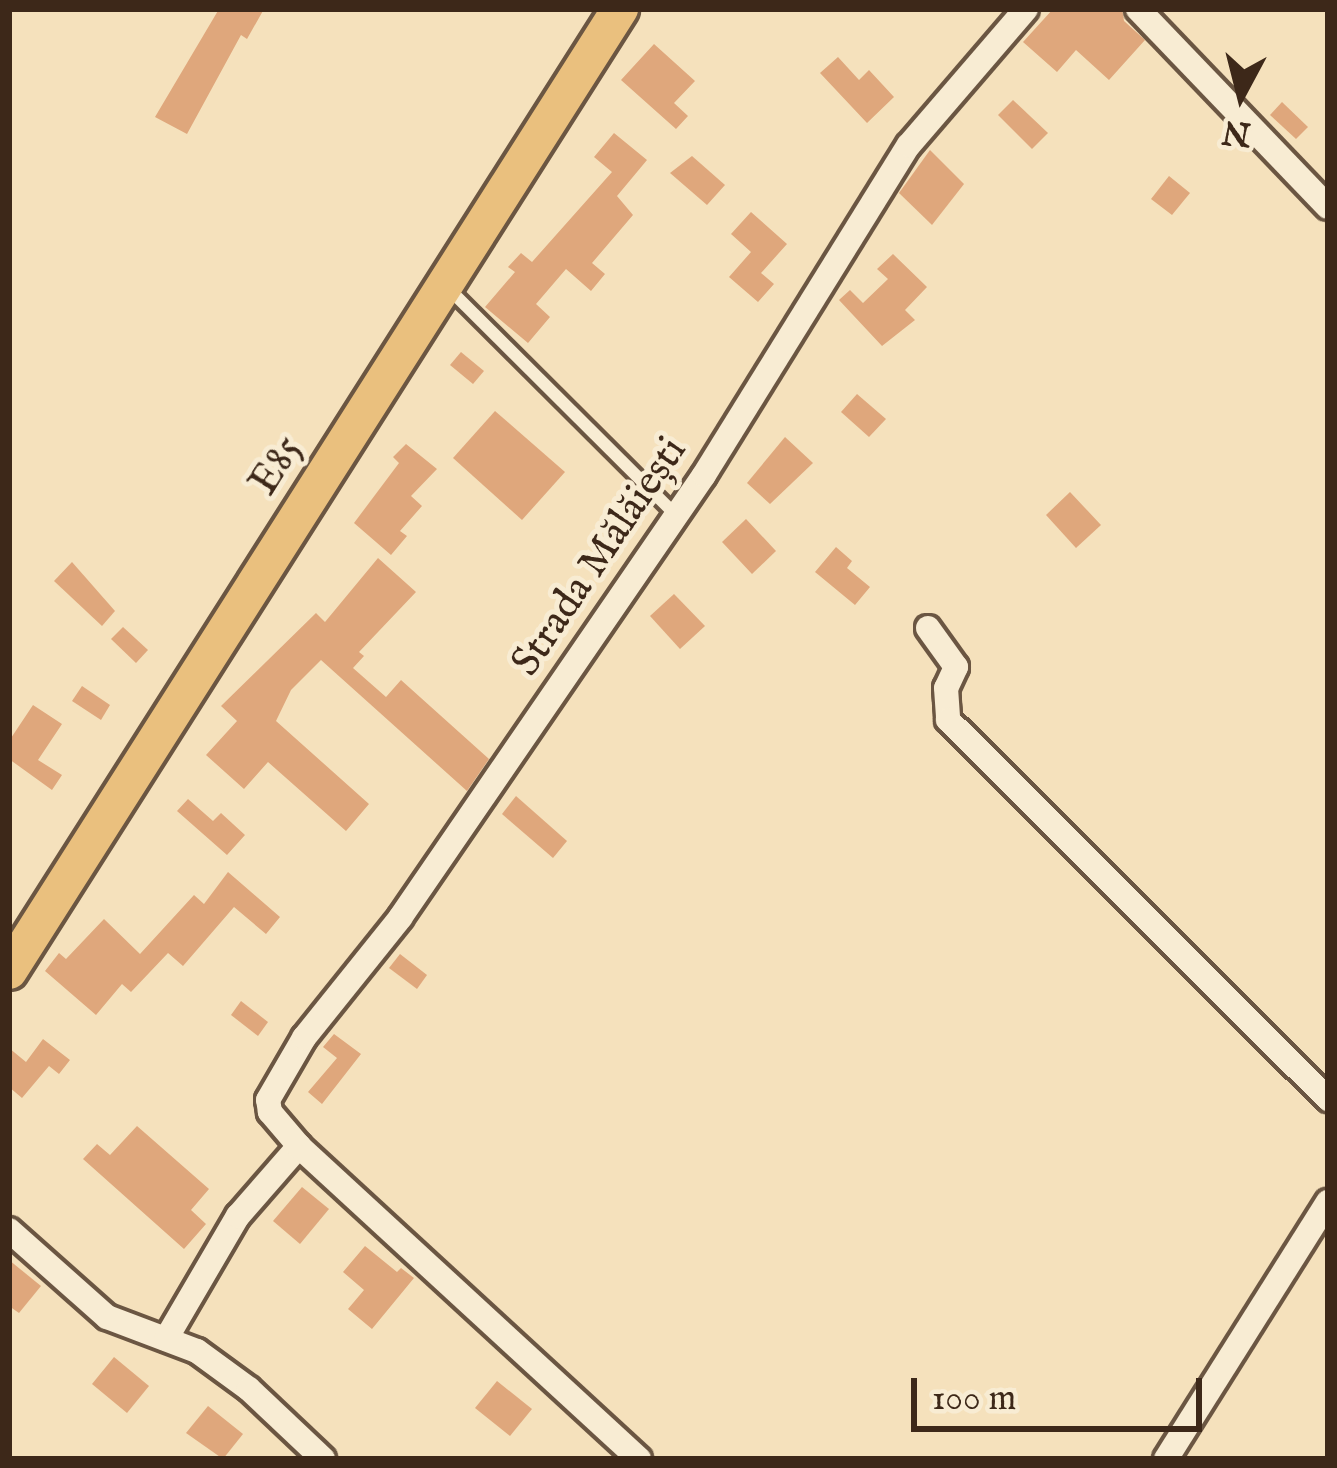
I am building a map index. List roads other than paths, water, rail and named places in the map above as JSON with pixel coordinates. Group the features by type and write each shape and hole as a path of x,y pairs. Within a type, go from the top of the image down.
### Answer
{"main road":[{"name":"E85","path":"9,931 596,9"},
{"name":"E85","path":"9,970 620,9"}],"street":[{"name":"Strada Mălăiești","path":"639,1459 299,1146 270,1112 271,1088 400,918 677,516 909,145 1025,9"},
{"path":"1138,9 1328,207"},
{"path":"928,628 956,667 946,688 948,720 1328,1100"},
{"path":"166,1339 238,1216 299,1146"},
{"path":"1166,1459 1328,1202"},
{"path":"9,1230 107,1318 197,1352 249,1390 323,1459"}],"lane":[{"path":"445,285 677,516"}]}
